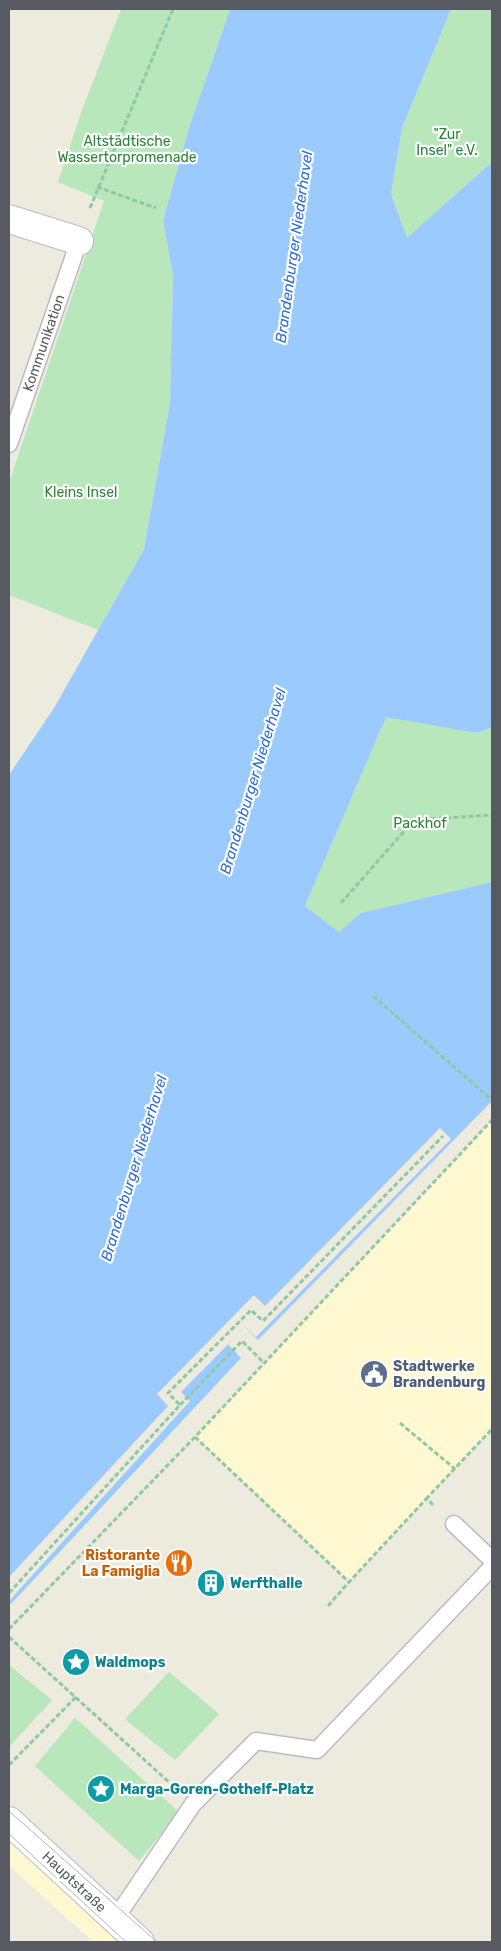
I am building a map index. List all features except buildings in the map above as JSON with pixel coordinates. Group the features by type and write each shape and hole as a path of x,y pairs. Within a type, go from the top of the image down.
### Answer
{"street":[{"path":"9,219 79,242"},
{"name":"Hauptstraße","path":"9,1821 140,1942"}],"lane":[{"name":"Kommunikation","path":"9,444 79,242"},
{"path":"454,1524 492,1560"},
{"path":"115,1919 193,1804 256,1741 317,1750 371,1701 492,1567"}],"path":[{"path":"79,242 97,186 173,9"},
{"path":"97,186 156,208"},
{"path":"340,903 414,820 492,815"},
{"path":"373,996 492,1100"},
{"path":"9,1629 195,1438 492,1120"},
{"path":"180,1406 168,1393 251,1310 263,1321 444,1136"},
{"path":"9,1593 184,1401 242,1341 264,1363"},
{"path":"400,1423 455,1469"},
{"path":"328,1606 492,1429"},
{"path":"195,1438 349,1582"},
{"path":"427,1498 454,1524"},
{"path":"9,1637 193,1804"},
{"path":"9,1765 76,1697"}],"shaded area":[{"path":"492,1120 492,1429 349,1582 195,1437"},
{"path":"9,1816 146,1942 94,1942 54,1907 9,1865"}],"green space":[{"name":"Kleins Insel","path":"121,9 230,9 189,128 163,219 173,275 170,403 144,549 98,630 9,595 9,483 104,201 58,182 81,113"},
{"name":"\"Zur Insel\" e.V.","path":"451,9 492,9 492,162 407,239 391,194 402,128"},
{"name":"Packhof","path":"386,716 477,733 492,727 492,882 362,913 339,932 305,906"},
{"path":"9,1665 52,1700 9,1747"},
{"path":"169,1672 219,1714 175,1760 125,1719"},
{"path":"75,1718 179,1812 139,1861 35,1766"}],"water":[{"name":"Brandenburger Niederhavel","path":"230,9 451,9 402,128 391,194 407,238 492,162 492,727 477,733 386,717 305,906 339,932 361,913 492,882 492,1101 258,1340 245,1327 228,1344 241,1358 9,1606 9,775 54,708 144,549 170,403 173,275 163,220 189,128"}],"pier":[{"path":"440,1128 451,1139 256,1337 245,1327 181,1392 190,1401 9,1601 9,1577 168,1406 157,1394 254,1295 265,1306"}],"tram line":[{"path":"9,1811 157,1942"},
{"path":"9,1834 126,1942"}],"place":[{"name":"Stadtwerke Brandenburg","path":"374,1374"},
{"name":"Ristorante La Famiglia","path":"179,1563"},
{"name":"Werfthalle","path":"211,1583"},
{"name":"Waldmops","path":"76,1662"},
{"name":"Marga-Goren-Gothelf-Platz","path":"101,1789"}],"park label":[{"name":"Altstädtische Wassertorpromenade","path":"127,150"}]}
